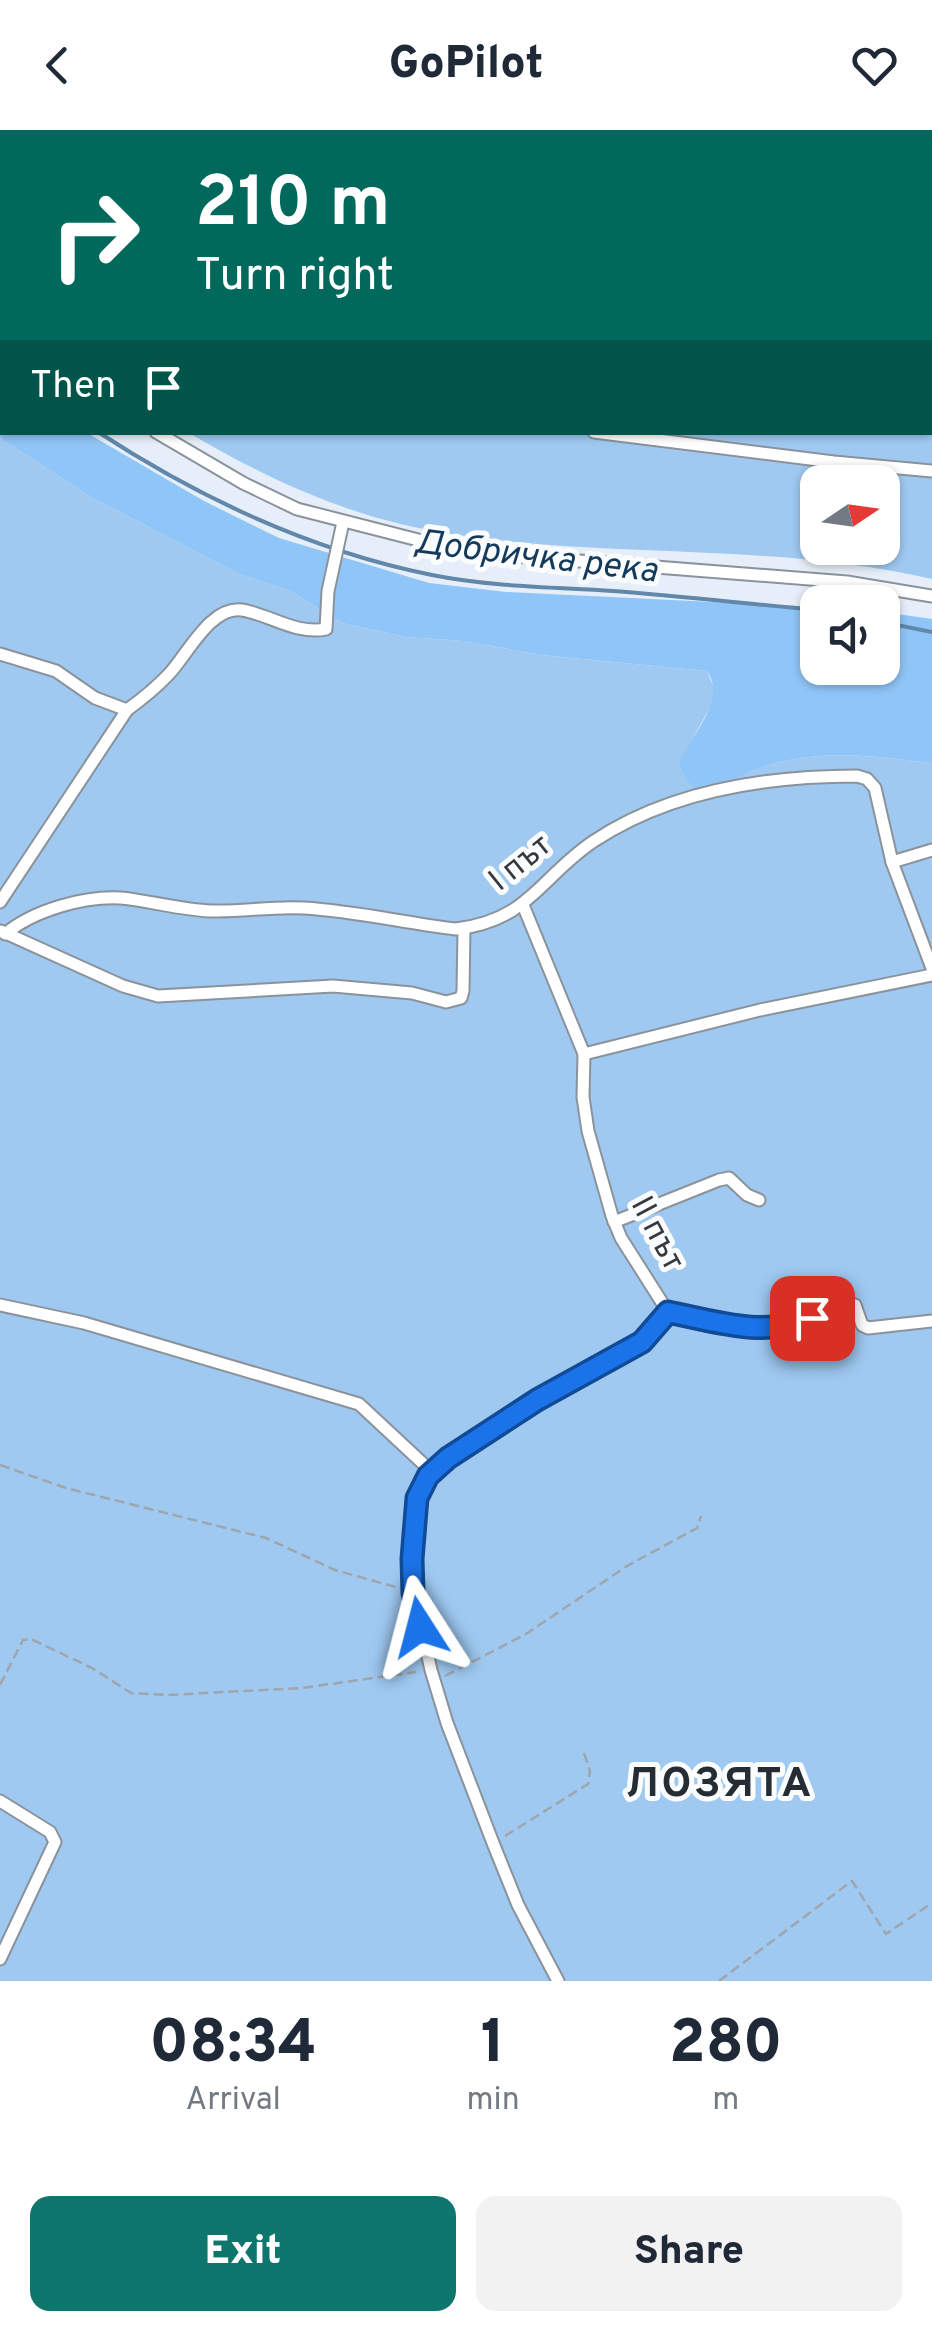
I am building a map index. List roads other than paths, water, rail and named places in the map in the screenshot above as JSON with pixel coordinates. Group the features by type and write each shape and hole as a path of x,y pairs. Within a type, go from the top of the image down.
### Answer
{"street":[{"path":"161,435 296,509 430,543 503,555 847,582 932,596"},
{"path":"618,435 932,470"},
{"path":"0,902 127,710 163,681 192,641 220,615 236,609 293,628 326,628 330,584 343,522"},
{"path":"0,654 56,671 95,698 127,710"},
{"name":"І път","path":"3,932 50,911 120,898 216,911 290,907 335,910 464,928 524,904 581,850 650,812 709,793 785,778 867,779 875,788 892,862 932,971"},
{"path":"892,862 932,850"},
{"name":"ІІ път","path":"432,1472 537,1400 642,1342 668,1312 614,1222 588,1130 583,1097 584,1054 524,904"},
{"path":"3,932 123,986 158,996 333,986 412,993 446,1002 461,998 463,991 464,928"},
{"path":"584,1054 932,971"},
{"path":"614,1222 729,1178 747,1195 759,1200"},
{"path":"0,1304 84,1323 358,1404 432,1472 417,1498 412,1559 413,1593 433,1675 518,1904 558,1981"},
{"path":"668,1312 754,1329 779,1329 855,1306 862,1325 868,1328 932,1320"},
{"path":"0,1801 50,1832 54,1842 0,1959"}],"waterway":[{"name":"Добричка река","path":"103,435 177,479 259,520 387,565 477,582 800,608"},
{"name":"Добричка река","path":"900,626 932,632"}],"district":[{"name":"ЛОЗЯТА","path":"720,1785"}]}
